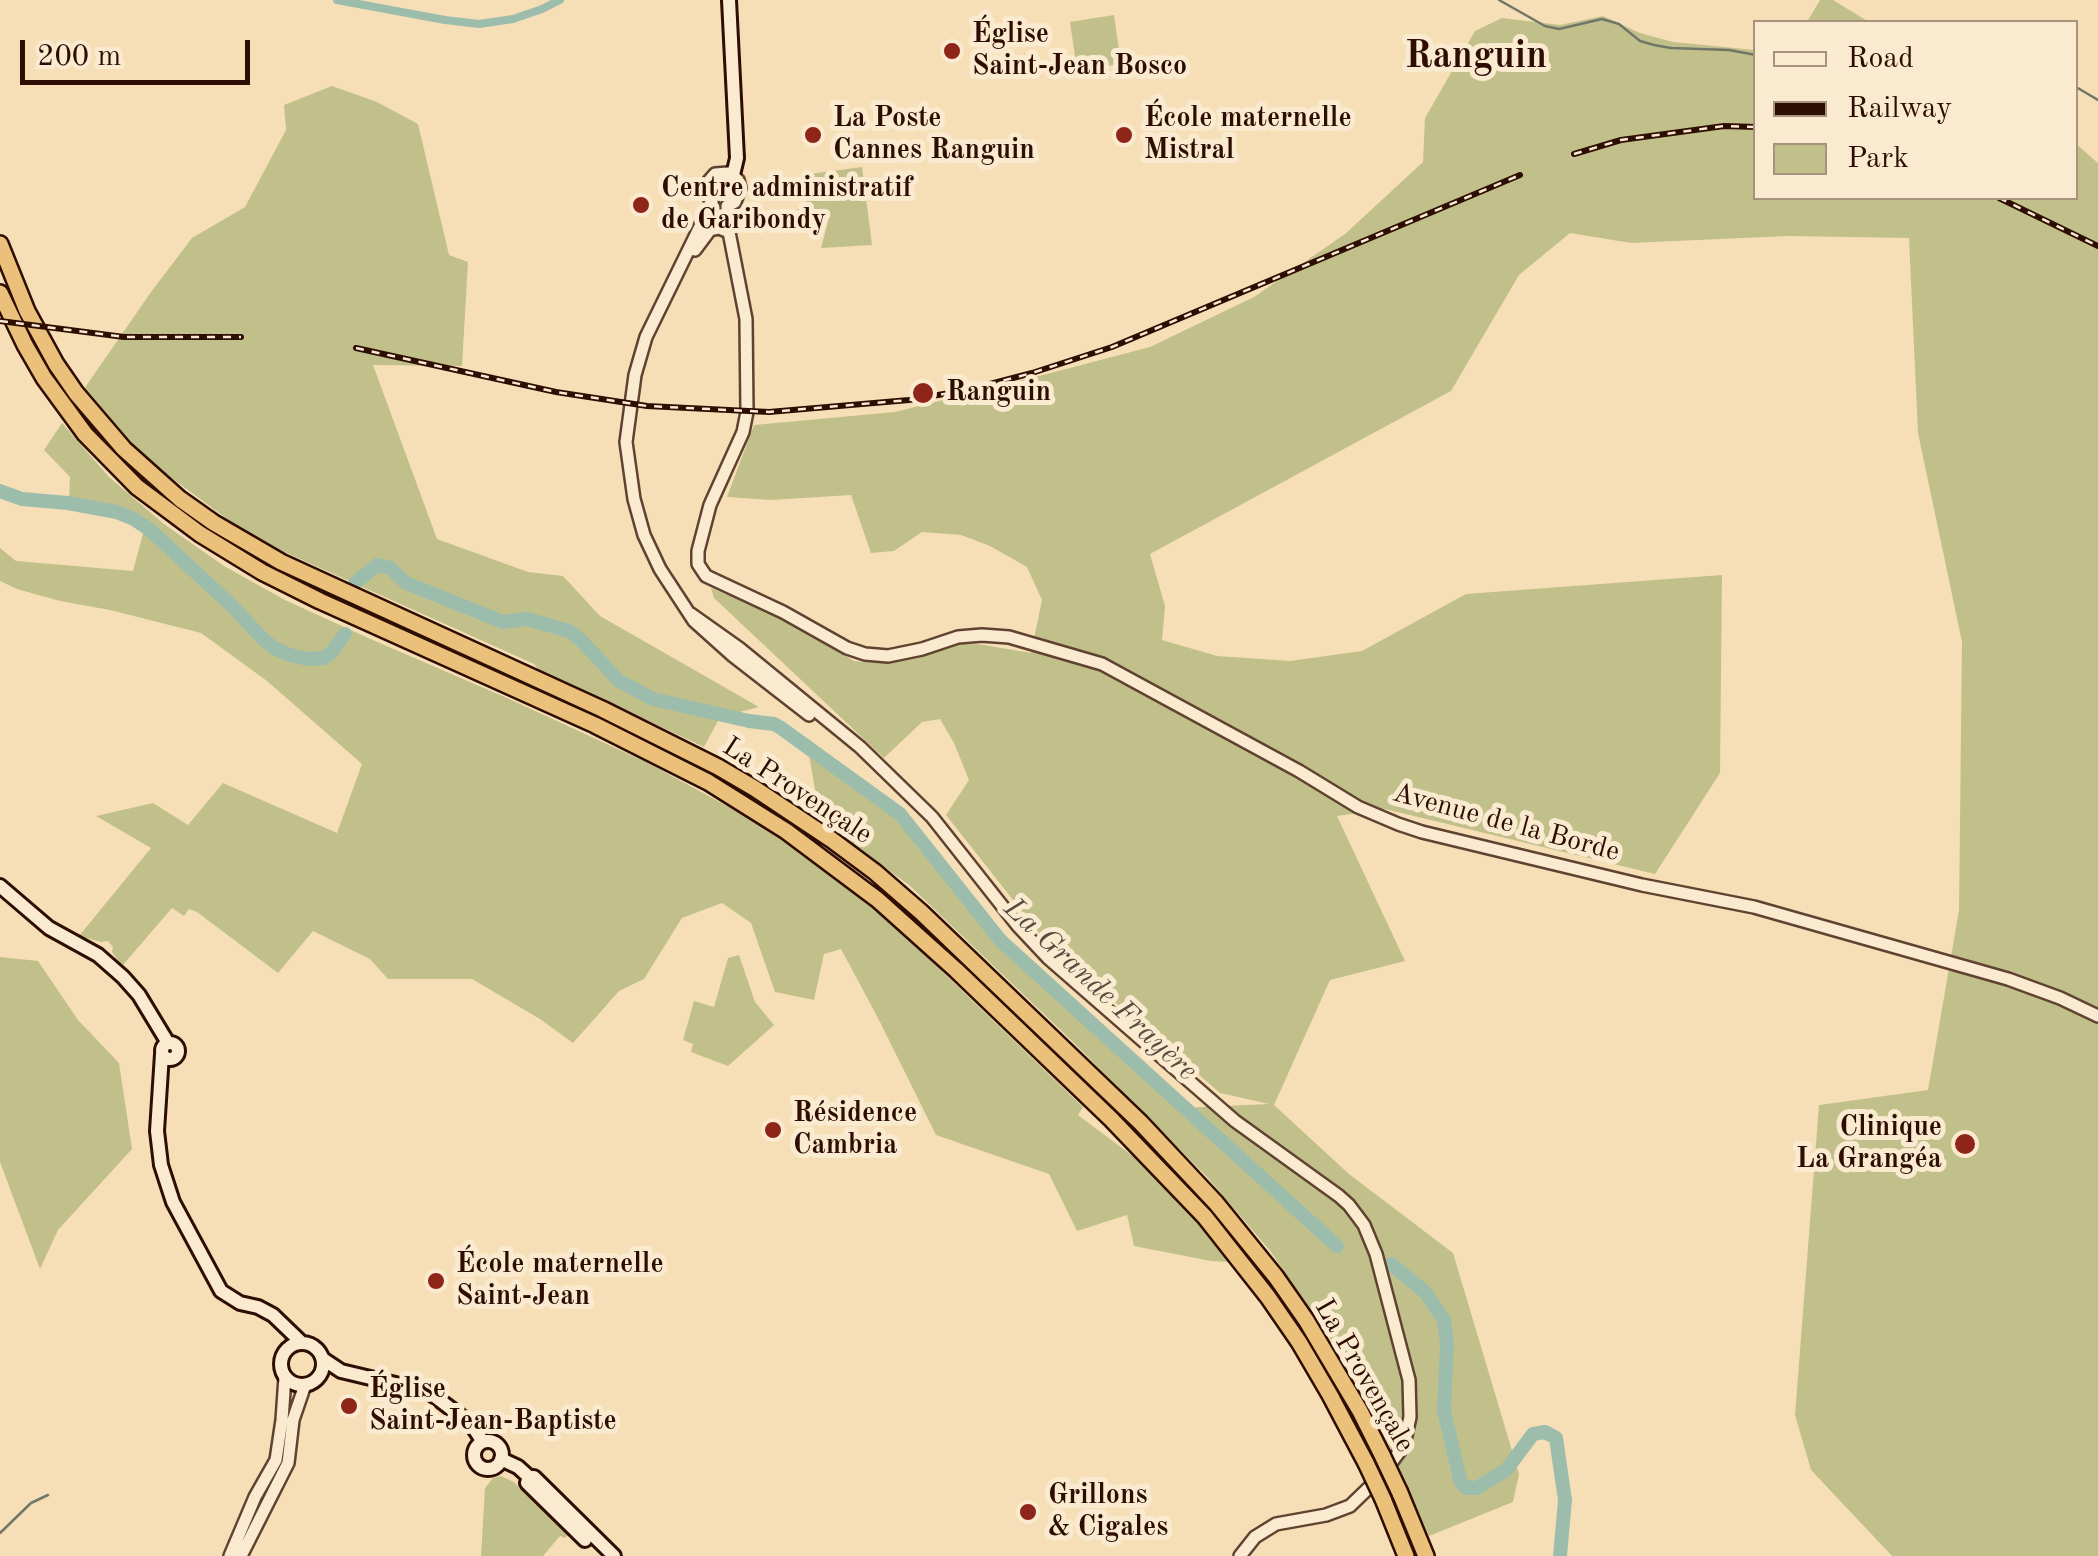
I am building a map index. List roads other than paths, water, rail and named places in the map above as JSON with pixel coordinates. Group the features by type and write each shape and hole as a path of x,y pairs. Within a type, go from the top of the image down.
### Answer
{"highway":[{"name":"La Provençale","path":"0,244 34,325 76,393 124,449 180,499 281,562 602,708 718,767 832,840 921,912 1141,1123 1216,1202 1276,1277 1360,1411 1426,1556"},
{"name":"La Provençale","path":"0,293 25,345 64,406 114,465 168,512 294,589 595,725 708,782 786,831 878,900 956,970 1111,1119 1205,1217 1268,1297 1330,1395 1366,1463 1406,1556"}],"main road":[{"path":"726,0 728,174"},
{"path":"0,886 49,928 98,955 131,986 152,1014 165,1051 157,1131 164,1175 173,1202 221,1291 272,1326 283,1341 281,1364 285,1377 294,1384 305,1385 319,1376 341,1371"},
{"path":"248,1306 273,1314 301,1342"},
{"path":"285,1350 295,1343 312,1345 323,1359 341,1371 428,1392 471,1424 483,1442 496,1444 501,1450 497,1466 490,1469 478,1465 474,1454 483,1442"},
{"path":"319,1376 323,1359"},
{"path":"501,1458 534,1478 614,1556"},
{"path":"529,1477 527,1484 602,1556"}],"street":[{"path":"728,174 740,184 740,193 736,202 719,206 707,194 707,185 712,176 728,174"},
{"path":"712,202 646,337 631,394 626,447 634,499 644,536 660,570 691,614 860,747 932,817 1006,912 1048,958 1235,1121 1350,1205 1368,1234 1410,1380 1410,1417 1400,1452 1350,1506 1326,1516 1276,1524 1255,1537 1240,1556"},
{"path":"687,256 710,230 729,232 727,206"},
{"name":"Avenue de la Borde","path":"729,232 746,319 747,412 743,432 710,505 698,551 698,564 706,576 865,654 888,656 958,637 982,635 1008,637 1102,664 1299,770 1358,807 1398,824 1642,885 1754,906 2008,979 2098,1016"},
{"path":"230,1556 276,1460 285,1377"},
{"path":"241,1556 288,1462 292,1420 305,1385"}],"waterway":[{"path":"337,0 479,24 513,19 560,0"},
{"path":"1499,0 1545,26 1559,29 1602,19 1619,24 1640,41 1654,45 1753,54"},
{"path":"2078,88 2098,100"},
{"name":"La Grande Frayère","path":"0,491 22,499 117,512 134,519 232,606 263,639 290,655 323,658 345,634"},
{"name":"La Grande Frayère","path":"356,582 377,565 390,568 406,583 503,622 527,619 569,631 619,681 653,699 781,728 900,814 1001,941 1337,1246"},
{"name":"La Grande Frayère","path":"1391,1264 1425,1292 1444,1320 1444,1411 1461,1483 1477,1488 1506,1470 1533,1434 1545,1432 1556,1438 1565,1500 1560,1556"},
{"path":"0,1533 31,1503 48,1495"}],"railway":[{"path":"1574,154 1621,140 1724,126 1753,127"},
{"path":"356,348 556,392 647,406 769,412 909,400 967,390 1112,347 1520,175"},
{"path":"2003,200 2098,246"},
{"path":"0,321 124,337 241,337"}],"place":[{"name":"Église Saint-Jean Bosco","path":"952,51"},
{"name":"La Poste Cannes Ranguin","path":"813,135"},
{"name":"École maternelle Mistral","path":"1124,135"},
{"name":"Centre administratif de Garibondy","path":"641,205"},
{"name":"Ranguin","path":"923,393"},
{"name":"Résidence Cambria","path":"773,1130"},
{"name":"Clinique La Grangéa","path":"1965,1144"},
{"name":"École maternelle Saint-Jean","path":"436,1281"},
{"name":"Église Saint-Jean-Baptiste","path":"349,1406"},
{"name":"Grillons & Cigales","path":"1028,1512"}],"district":[{"name":"Ranguin","path":"1476,57"}]}
